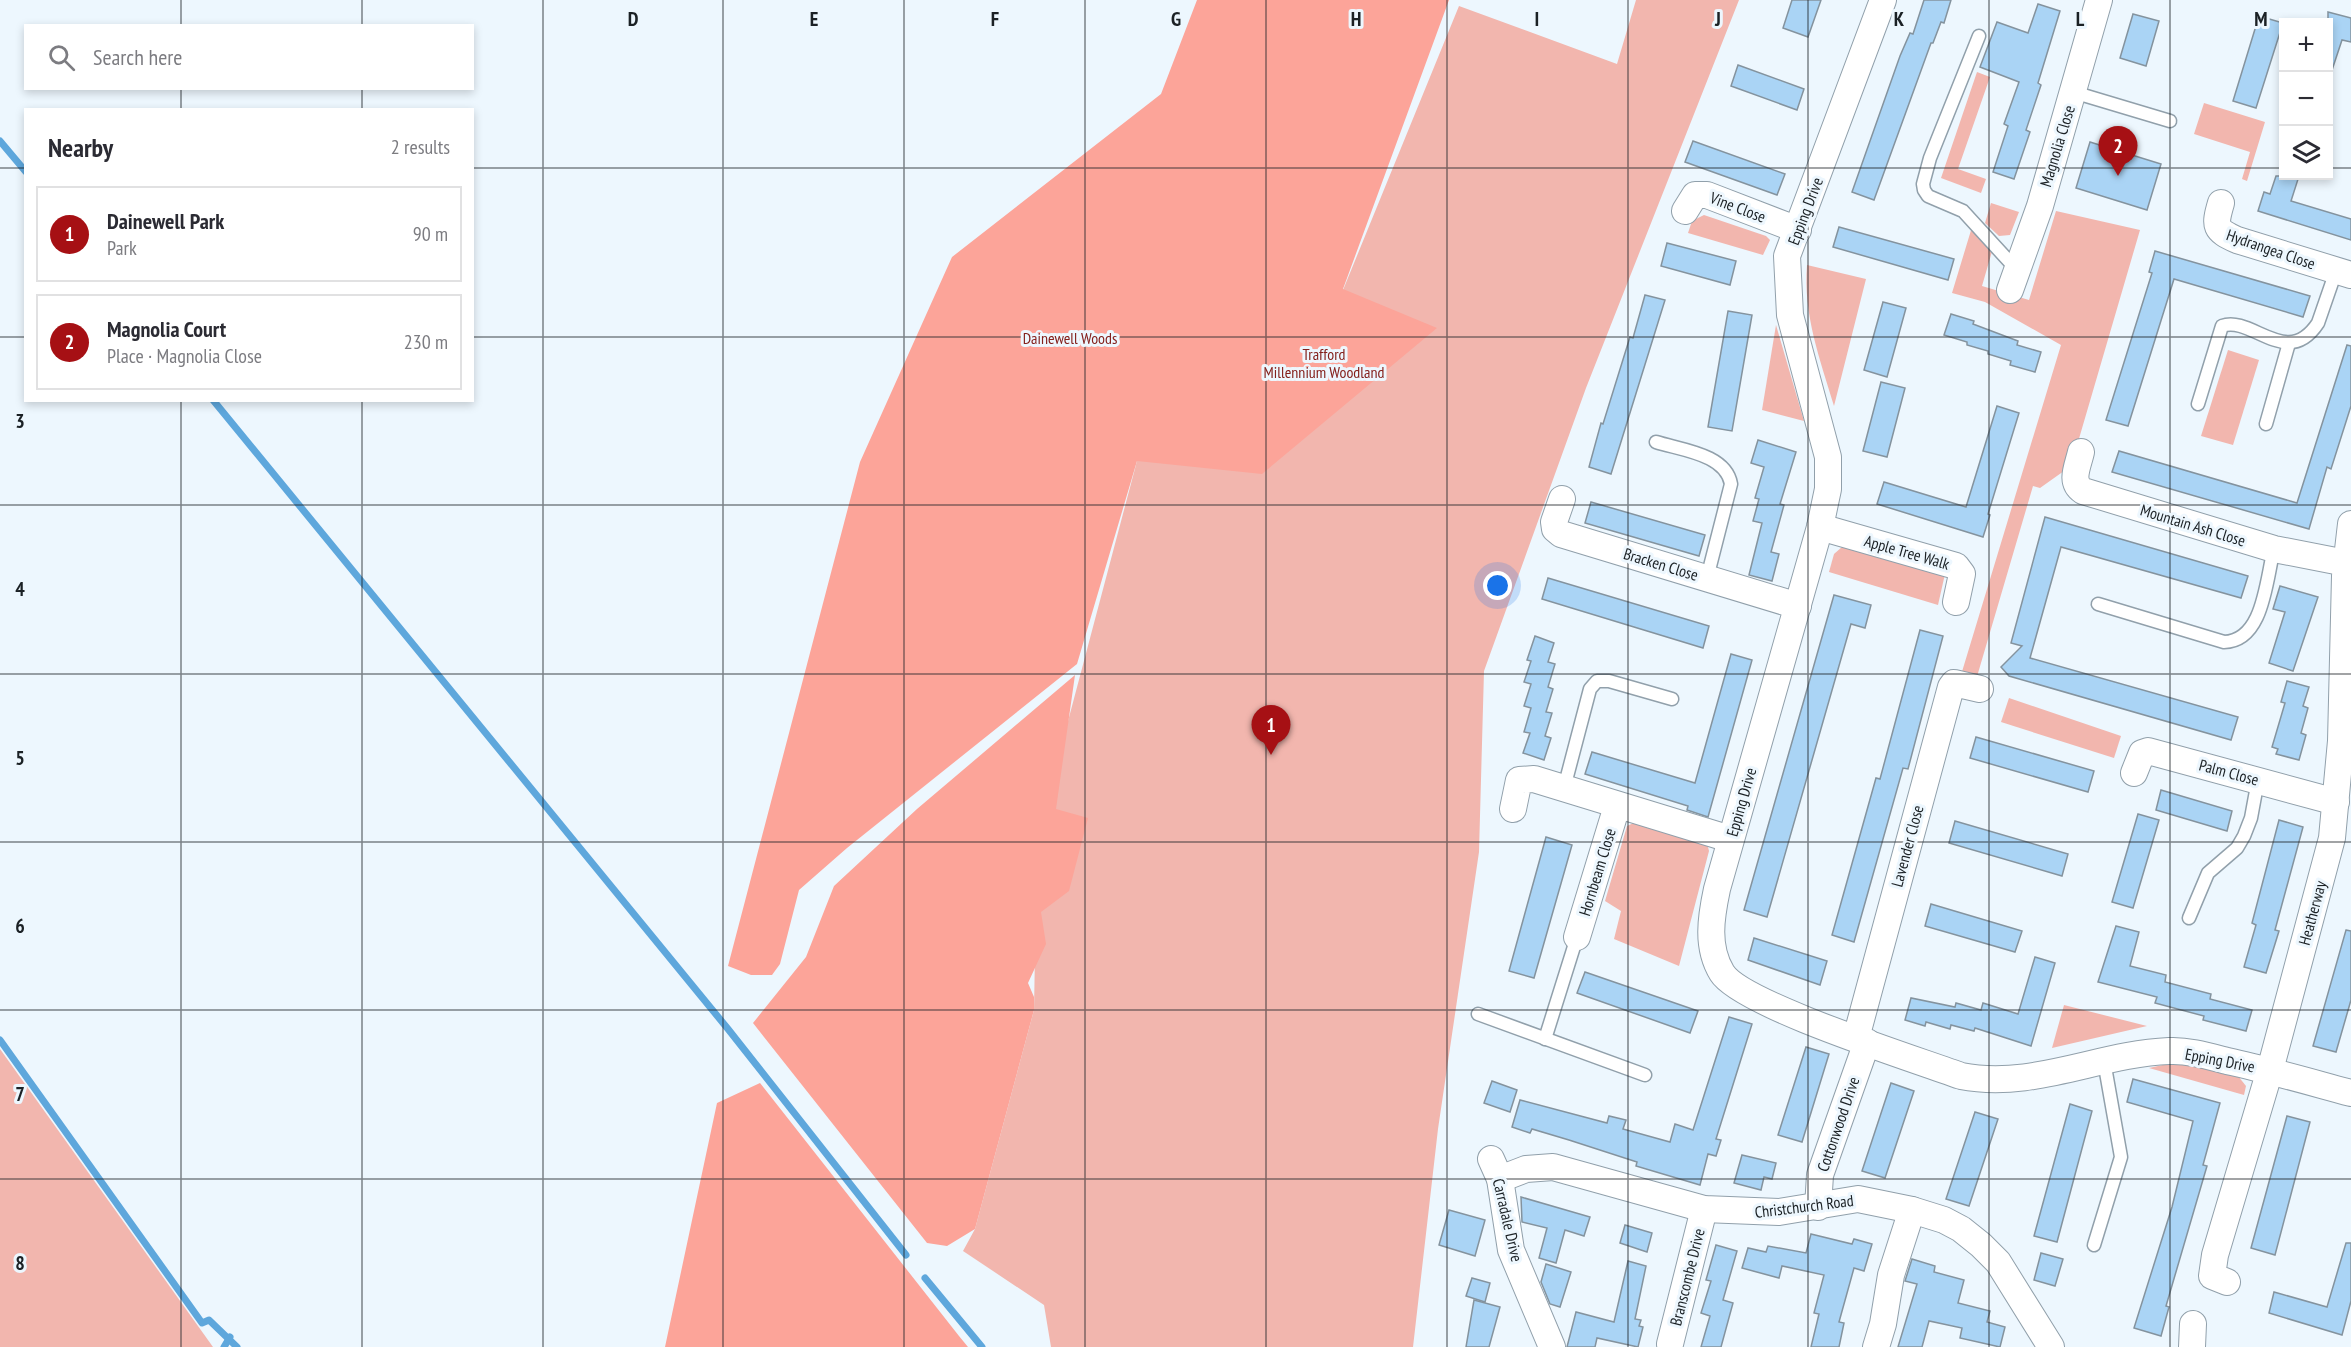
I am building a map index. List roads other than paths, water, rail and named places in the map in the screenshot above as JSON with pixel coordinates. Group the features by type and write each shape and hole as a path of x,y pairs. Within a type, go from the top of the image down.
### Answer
{"street":[{"name":"Epping Drive","path":"1883,0 1787,256 1787,294 1797,345 1828,457 1828,489 1820,527 1730,839 1711,914 1713,953 1724,976 1755,999 1962,1076 1991,1080 2022,1079 2104,1061 2170,1051 2195,1053 2270,1070 2351,1093"},
{"name":"Magnolia Close","path":"2014,280 2073,92 2099,0"},
{"name":"Vine Close","path":"1685,211 1695,195 1707,195 1798,230"},
{"name":"Hydrangea Close","path":"2221,203 2216,220 2217,229 2222,233 2343,273"},
{"name":"Mountain Ash Close","path":"2081,452 2074,480 2077,487 2084,491 2274,549 2346,563"},
{"name":"Bracken Close","path":"1562,499 1554,522 1555,530 1561,534 1798,606"},
{"name":"Heatherway","path":"2227,1282 2212,1276 2215,1255 2270,1070 2332,838 2341,741 2346,563 2351,524"},
{"name":"Apple Tree Walk","path":"1820,527 1956,566 1962,574 1956,602"},
{"name":"Lavender Close","path":"1861,1040 1951,687 1954,683 1959,682 1980,688"},
{"name":"Palm Close","path":"2134,772 2142,753 2148,751 2336,802"},
{"name":"Hornbeam Close","path":"1513,808 1520,780 1526,777 1730,839"},
{"name":"Hornbeam Close","path":"1577,937 1617,806"},
{"name":"Cottonwood Drive","path":"1818,1207 1820,1175 1861,1040"},
{"name":"Christchurch Road","path":"1496,1169 1553,1167 1704,1209 1757,1213 1818,1207 1858,1199 1912,1210 1961,1229 1981,1245 1998,1262 2051,1347"},
{"name":"Carradale Drive","path":"1496,1169 1511,1250 1552,1347"},
{"name":"Branscombe Drive","path":"1670,1344 1704,1209"},
{"path":"1875,1347 1883,1324 1891,1275 1912,1210"}],"lane":[{"path":"1979,36 1930,158 1923,184 1928,196 1963,211 2014,280"},
{"path":"2073,92 2170,121"},
{"path":"2199,404 2222,326 2232,325 2289,343 2314,330 2343,273"},
{"path":"2266,424 2289,343"},
{"path":"1656,442 1713,460 1723,465 1729,473 1731,484 1707,578"},
{"path":"2098,604 2224,642 2234,642 2249,632 2256,619 2274,549"},
{"path":"1564,788 1590,689 1597,681 1609,681 1672,699"},
{"path":"2189,918 2208,873 2238,848 2251,818 2258,780"},
{"path":"1545,1039 1577,937"},
{"path":"1478,1014 1645,1075"},
{"path":"2094,1245 2121,1156 2104,1061"}],"waterway":[{"path":"0,141 24,170"},
{"path":"215,402 728,1029 906,1255"},
{"path":"0,1040 202,1323 209,1320 237,1347"},
{"path":"925,1278 982,1347"},
{"path":"224,1347 230,1337"}],"place":[{"name":"Magnolia Court","path":"2118,176"},
{"name":"Dainewell Park","path":"1271,755"}],"park label":[{"name":"Dainewell Woods","path":"1070,338"},
{"name":"Trafford Millennium Woodland","path":"1324,363"}]}
